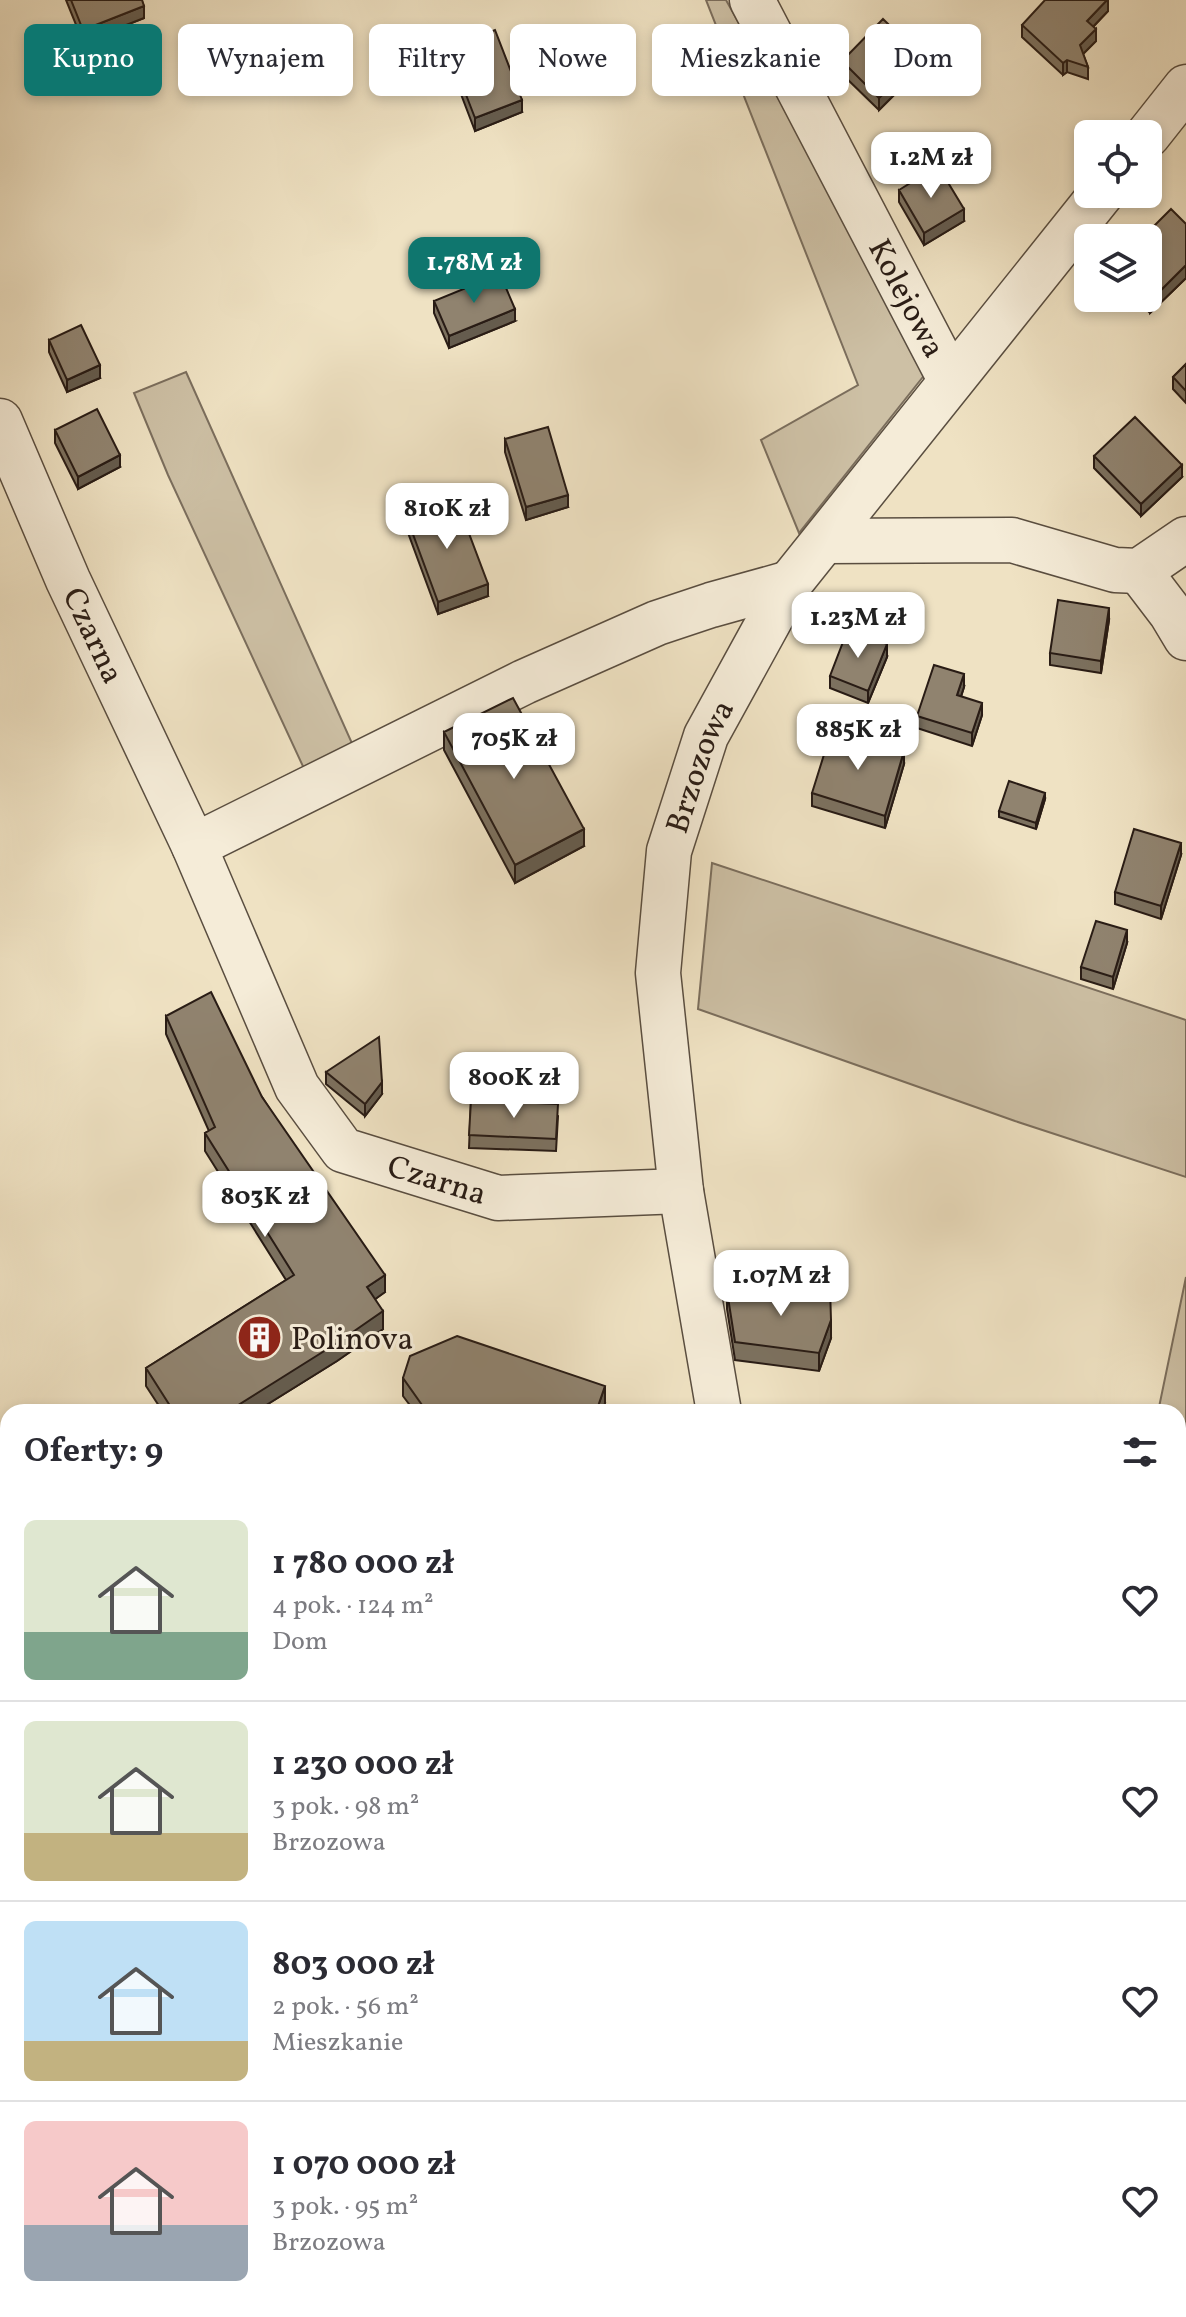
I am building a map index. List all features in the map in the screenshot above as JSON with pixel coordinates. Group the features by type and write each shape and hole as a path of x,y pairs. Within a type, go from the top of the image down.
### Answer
{"street":[{"name":"Kolejowa","path":"752,0 951,381"},
{"path":"1160,120 1186,87"},
{"name":"Brzozowa","path":"718,1404 681,1191 658,973 669,851 706,736 790,583 1090,208"},
{"name":"Czarna","path":"0,421 68,580 194,846 297,1087 343,1150 498,1198 681,1191"},
{"path":"825,541 1012,540 1115,570 1139,571 1186,539"},
{"path":"1139,571 1186,638"},
{"path":"194,846 564,664 657,623 790,583"}],"shaded area":[{"path":"706,0 726,0 739,24 715,24"},
{"path":"744,96 779,96 930,368 799,533 761,440 858,385"},
{"path":"186,372 355,750 307,775 168,475 134,393"},
{"path":"712,863 1186,1020 1186,1177 1015,1121 698,1009"},
{"path":"1186,1277 1186,1404 1160,1404"}],"building":[{"path":"71,0 142,0 144,6 98,24 81,24"},
{"path":"1045,0 1107,0 1087,21 1096,29 1080,45 1088,67 1067,60 1063,63 1022,25"},
{"path":"494,30 510,69 510,96 520,96 522,100 475,118 467,96 494,96"},
{"path":"865,37 865,84 849,68 849,54"},
{"path":"938,166 964,209 924,233 899,190"},
{"path":"1171,209 1186,224 1186,265 1162,289 1162,224 1156,224"},
{"path":"500,274 515,309 449,336 434,301"},
{"path":"81,325 100,365 67,380 49,340"},
{"path":"1186,364 1186,391 1173,377"},
{"path":"97,409 120,455 78,477 55,430"},
{"path":"1135,417 1182,465 1141,504 1094,456"},
{"path":"548,427 568,495 526,507 505,439"},
{"path":"456,499 488,584 438,602 407,518"},
{"path":"1058,600 1109,608 1101,661 1050,653"},
{"path":"848,629 887,644 868,691 830,676"},
{"path":"934,665 964,674 957,695 982,703 972,733 917,716"},
{"path":"513,698 584,829 515,865 444,732"},
{"path":"832,729 904,751 885,816 812,793"},
{"path":"1009,781 1045,793 1036,823 999,811"},
{"path":"1134,829 1181,843 1161,906 1115,892"},
{"path":"1096,921 1127,930 1113,977 1081,967"},
{"path":"211,992 262,1097 385,1275 367,1287 383,1311 240,1404 169,1404 146,1368 294,1275 205,1133 215,1127 166,1016"},
{"path":"379,1037 382,1082 365,1104 326,1072"},
{"path":"471,1100 558,1104 556,1139 469,1135"},
{"path":"830,1288 831,1320 819,1353 735,1342 727,1291"},
{"path":"457,1336 605,1386 599,1404 421,1404 403,1378 410,1356"}],"place":[{"name":"Polinova","path":"260,1338"}]}
